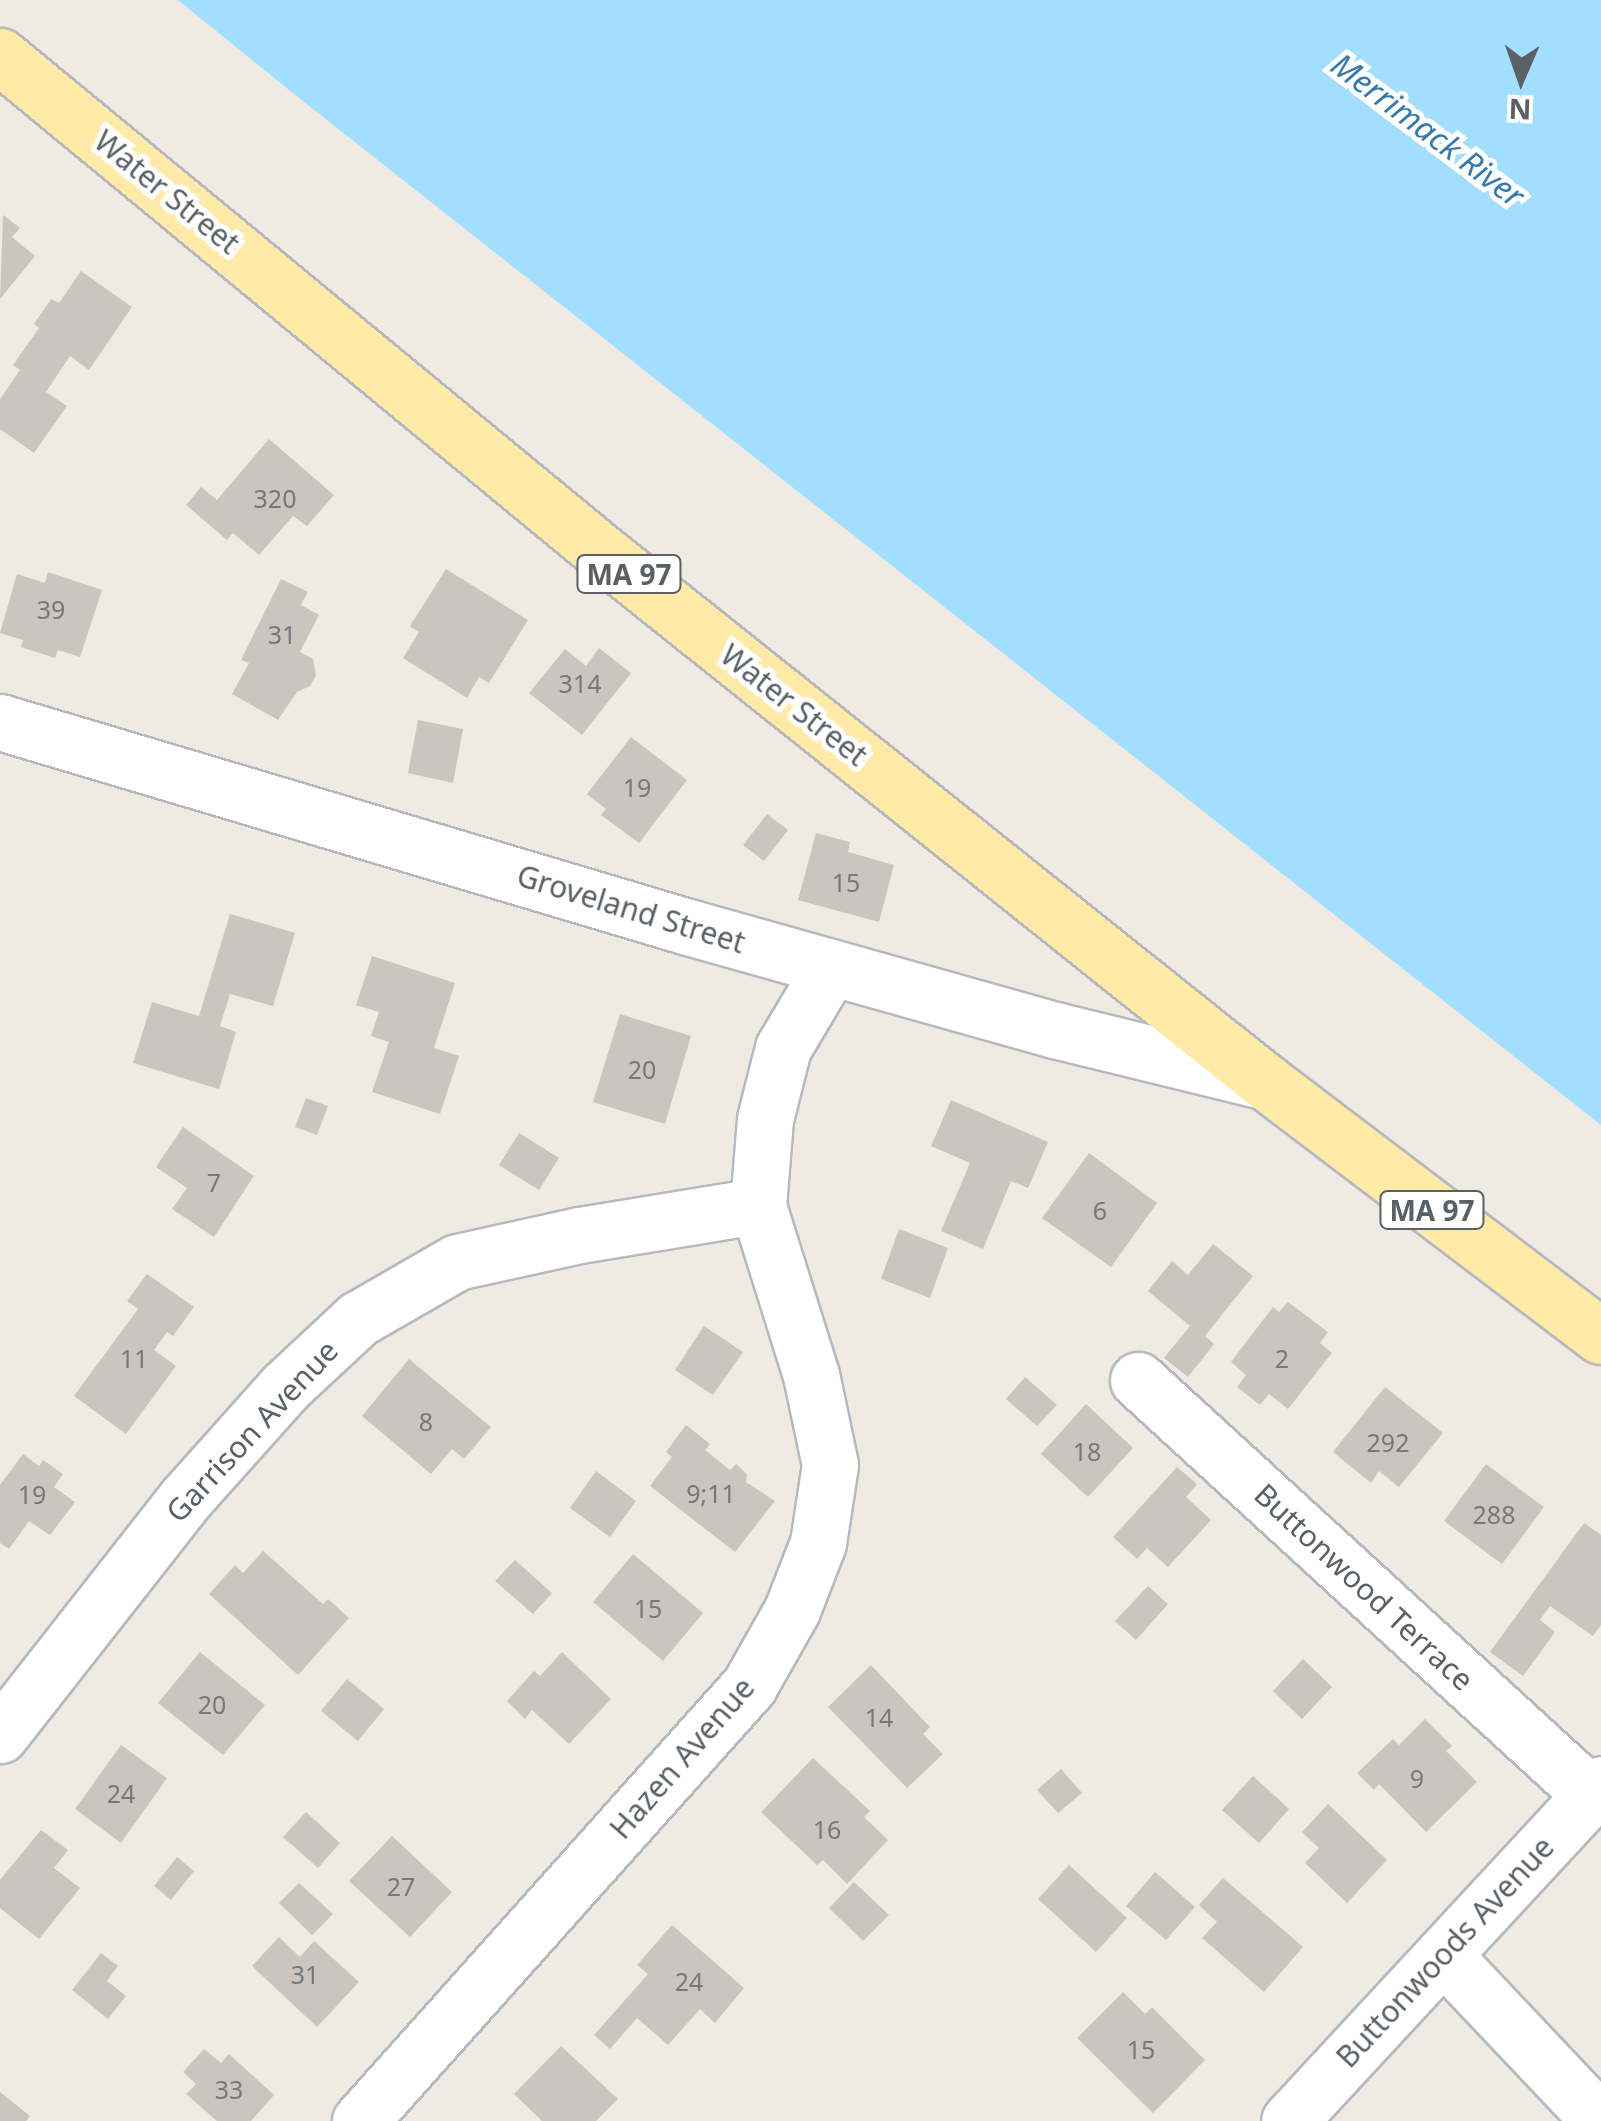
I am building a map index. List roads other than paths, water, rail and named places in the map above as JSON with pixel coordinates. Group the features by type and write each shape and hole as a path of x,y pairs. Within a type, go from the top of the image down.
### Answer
{"main road":[{"name":"Water Street","path":"0,56 604,554 1266,1082 1601,1336"}],"street":[{"name":"Groveland Street","path":"0,722 831,967 1266,1082"},
{"path":"758,1206 765,1118 784,1048 831,967"},
{"name":"Garrison Avenue","path":"0,1735 185,1498 284,1388 358,1320 457,1262 580,1234 758,1206"},
{"name":"Hazen Avenue","path":"360,2121 749,1686 792,1610 818,1544 830,1464 811,1375 758,1206"},
{"name":"Buttonwood Terrace","path":"1138,1380 1596,1790"},
{"name":"Buttonwoods Avenue","path":"1289,2121 1596,1790"},
{"path":"1443,1955 1600,2121"}],"water":[{"name":"Merrimack River","path":"178,0 1601,0 1601,1125 294,94"}]}
